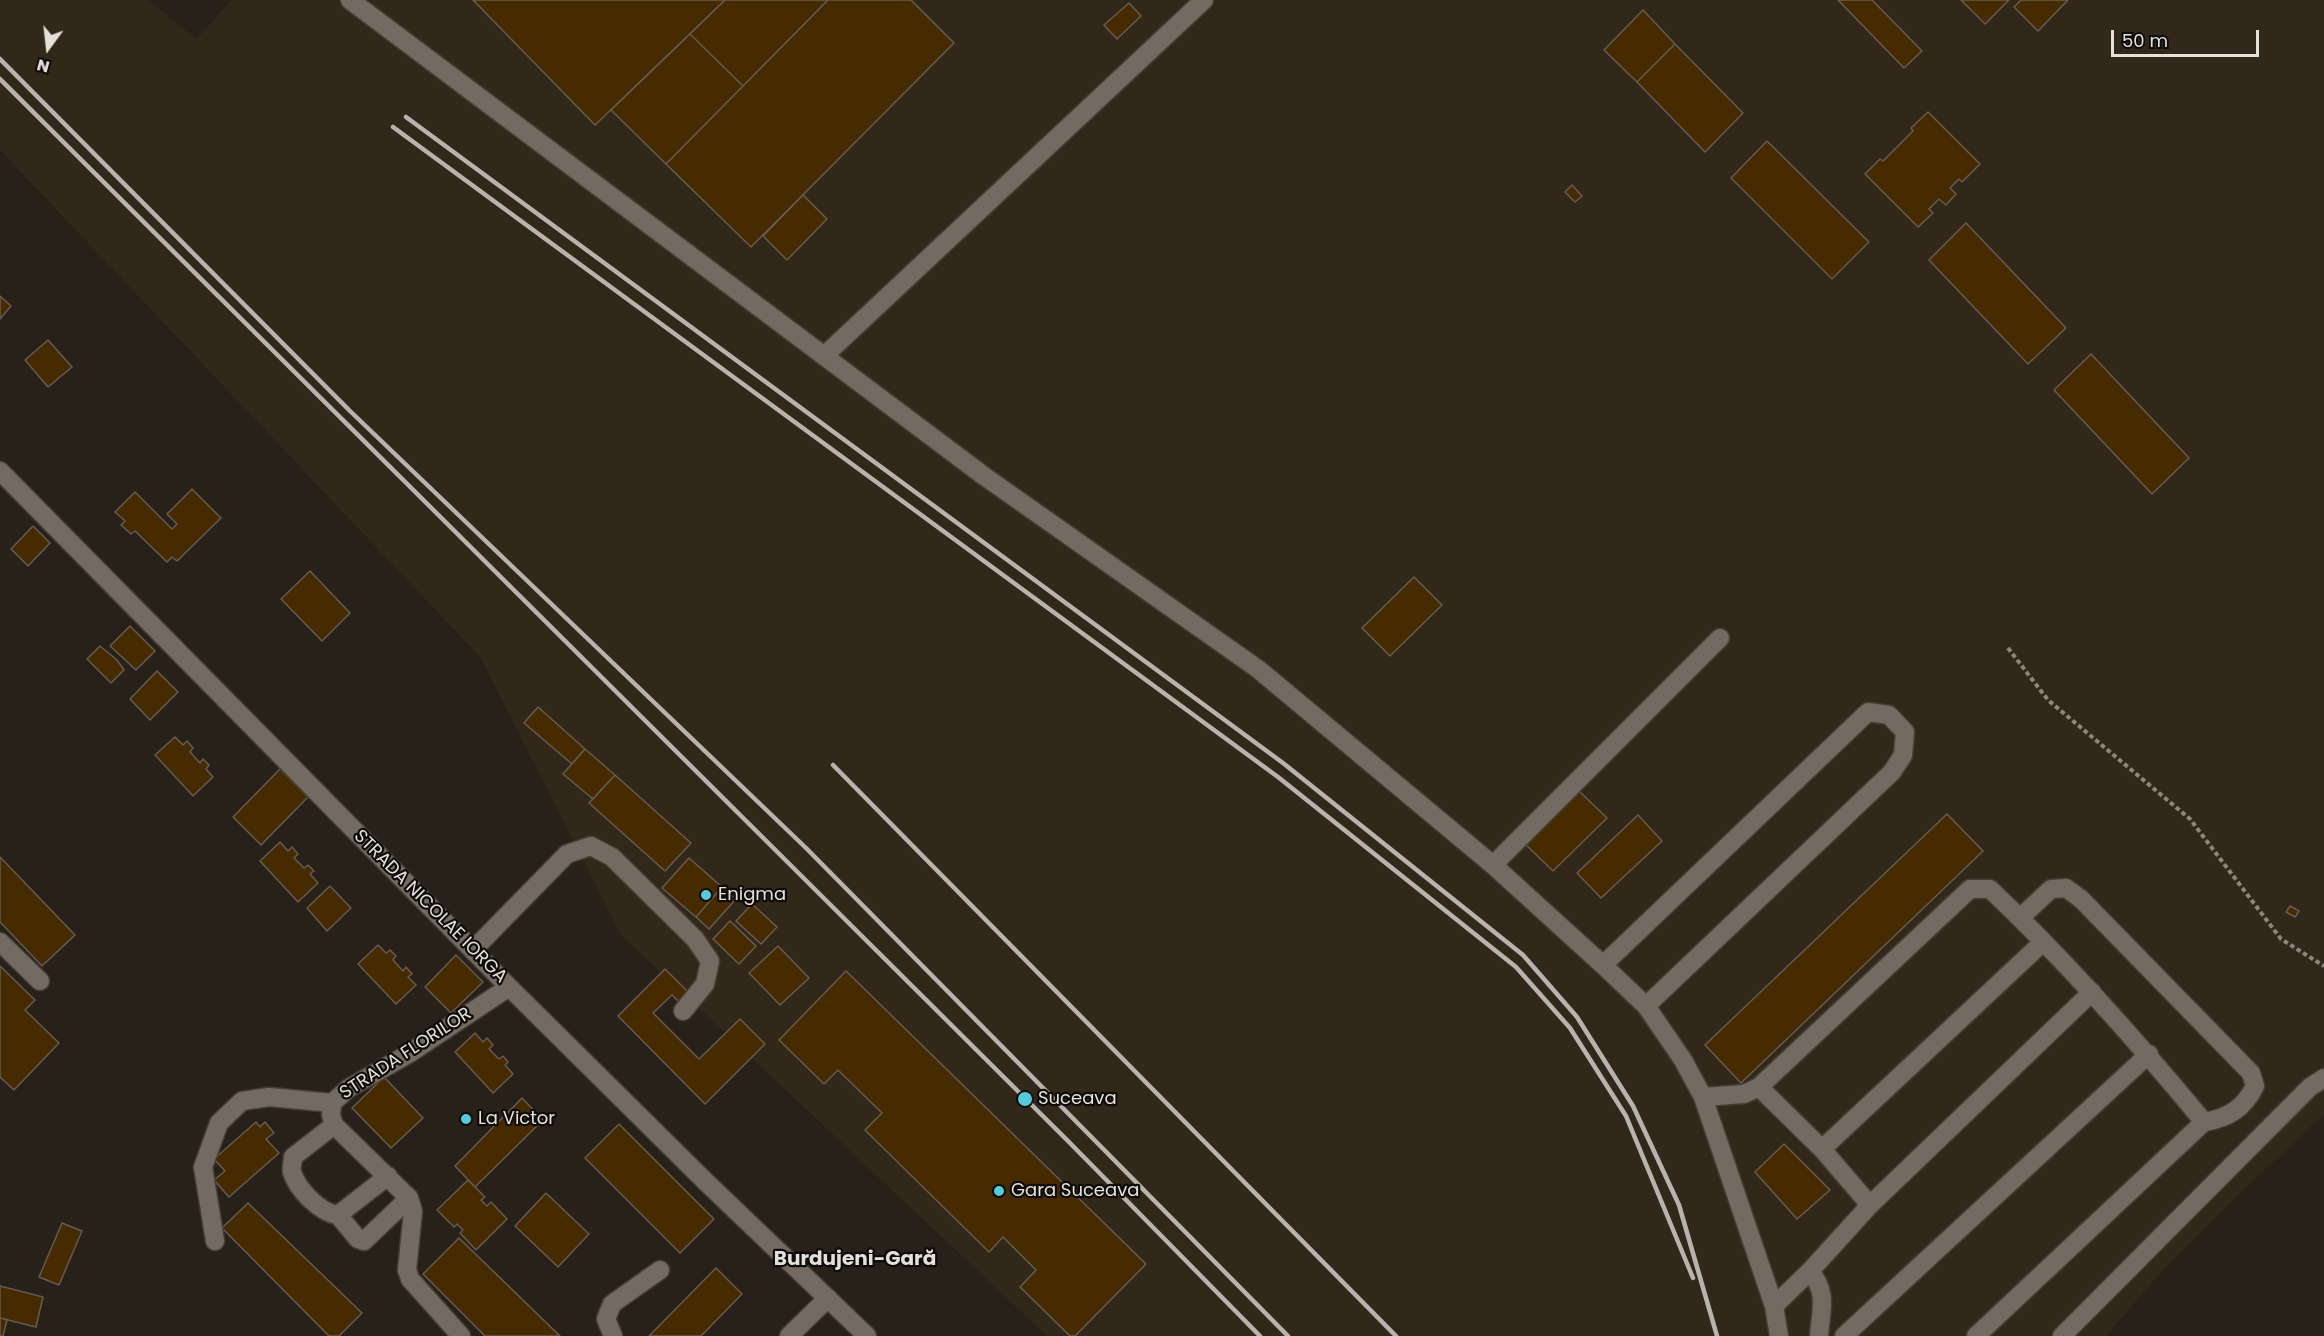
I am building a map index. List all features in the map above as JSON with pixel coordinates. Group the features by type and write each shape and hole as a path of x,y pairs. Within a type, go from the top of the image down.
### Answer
{"street":[{"path":"350,0 984,476 1258,669 1493,865 1604,965 1646,1006 1672,1044 1703,1097 1774,1306 1779,1336"},
{"path":"824,356 1204,0"},
{"name":"STRADA NICOLAE IORGA","path":"0,471 509,987 706,1182 867,1336"},
{"path":"1493,865 1720,638"},
{"path":"1604,965 1868,712 1889,715 1905,732 1903,754 1892,772 1646,1006"},
{"path":"473,950 567,854 591,846 612,857 695,939 710,961 705,984 683,1011"},
{"path":"1976,1336 2205,1122 2219,1120 2234,1113 2247,1100 2255,1086 2251,1073 2081,899 2066,888 2051,889 2020,918"},
{"path":"1703,1097 1744,1094 1760,1087 1970,889 1990,889 2092,992 2149,1054 2205,1122"},
{"path":"0,942 40,981"},
{"path":"1822,1149 2042,943"},
{"name":"STRADA FLORILOR","path":"409,1198 334,1125 331,1115 332,1103 349,1088 410,1053 509,987"},
{"path":"1774,1306 1810,1271 1870,1205 2092,992"},
{"path":"1844,1336 2149,1054"},
{"path":"2062,1336 2310,1087 2324,1078"},
{"path":"1760,1087 1822,1149 1870,1205"},
{"path":"215,1240 203,1167 219,1124 242,1101 269,1096 332,1103"},
{"path":"334,1125 293,1157 292,1170 299,1184 318,1206 330,1214 338,1215 358,1239 364,1241 409,1198 413,1211 407,1270 410,1279 461,1336"},
{"path":"338,1215 387,1176"},
{"path":"613,1336 606,1319 612,1304 660,1270"},
{"path":"1810,1271 1820,1283 1823,1295 1819,1336"},
{"path":"789,1336 828,1299"}],"path":[{"path":"2008,648 2048,700 2190,819 2281,939 2324,966"}],"shaded area":[{"path":"0,0 148,0 196,39 232,0 2324,0 2324,1114 2162,1271 2106,1336 1047,1336 621,935 481,658 0,150"}],"building":[{"path":"473,0 725,0 595,125"},
{"path":"725,0 828,0 743,86 690,34"},
{"path":"828,0 911,0 954,43 751,247 666,164"},
{"path":"1838,0 1872,0 1922,51 1904,68"},
{"path":"1961,0 2009,0 1985,24"},
{"path":"2021,0 2068,0 2038,31 2014,7"},
{"path":"1129,3 1141,16 1117,39 1104,25"},
{"path":"1643,10 1675,44 1637,82 1604,50"},
{"path":"690,34 743,86 666,164 611,110"},
{"path":"1675,44 1743,113 1705,152 1637,82"},
{"path":"1928,112 1980,164 1962,182 1959,179 1950,188 1956,194 1946,205 1939,199 1929,209 1933,213 1918,227 1865,174 1880,159 1883,161 1913,131 1911,128"},
{"path":"1767,141 1869,242 1832,279 1731,178"},
{"path":"1572,185 1582,196 1575,202 1565,192"},
{"path":"803,195 827,219 787,260 763,236"},
{"path":"1966,223 2066,328 2028,364 1929,260"},
{"path":"0,296 11,306 0,319"},
{"path":"48,340 72,367 48,387 25,360"},
{"path":"2091,354 2189,458 2152,494 2054,390"},
{"path":"192,489 221,518 177,561 172,557 167,562 135,531 131,534 121,525 125,521 115,512 135,492 172,529 177,524 167,514"},
{"path":"33,526 50,543 28,566 11,549"},
{"path":"310,571 350,613 322,641 281,599"},
{"path":"1414,577 1442,605 1390,656 1362,628"},
{"path":"130,626 155,651 136,670 110,646"},
{"path":"100,646 117,660 124,670 111,683 87,659"},
{"path":"157,671 178,692 150,720 130,699"},
{"path":"538,707 585,749 572,764 524,723"},
{"path":"175,737 183,745 187,741 193,748 190,752 200,763 203,759 209,765 206,769 213,777 193,796 155,755"},
{"path":"585,749 615,775 593,799 563,774"},
{"path":"280,769 308,797 261,845 233,817"},
{"path":"615,775 691,843 665,871 589,803"},
{"path":"1578,790 1607,818 1553,871 1524,843"},
{"path":"1947,814 1983,851 1741,1083 1705,1045"},
{"path":"1638,815 1662,841 1601,898 1577,873"},
{"path":"280,842 288,851 292,847 298,854 294,858 304,868 308,865 314,871 310,874 318,883 298,902 260,861"},
{"path":"0,857 75,935 42,966 0,922"},
{"path":"689,858 722,887 696,917 662,888"},
{"path":"330,886 351,908 327,931 307,908"},
{"path":"722,887 736,899 709,929 696,917"},
{"path":"752,904 777,927 761,944 736,921"},
{"path":"2290,906 2299,911 2295,917 2286,912"},
{"path":"730,921 756,946 739,964 713,939"},
{"path":"378,945 386,953 390,950 396,956 393,960 403,971 406,967 412,974 408,977 416,985 396,1004 358,964"},
{"path":"778,946 809,978 780,1005 749,973"},
{"path":"456,955 483,982 451,1013 425,987"},
{"path":"0,966 35,1000 25,1010 59,1043 14,1090 0,1077"},
{"path":"665,969 690,994 681,1004 672,995 653,1013 699,1059 740,1019 765,1044 705,1104 618,1016"},
{"name":"Gara Suceava","path":"846,971 1146,1264 1075,1336 1070,1336 1020,1287 1036,1270 1003,1237 989,1252 865,1130 882,1113 838,1070 824,1084 779,1040"},
{"path":"475,1033 483,1042 487,1038 493,1045 489,1049 499,1059 503,1056 508,1062 505,1065 513,1074 493,1093 455,1052"},
{"path":"384,1077 423,1118 391,1148 352,1108"},
{"path":"522,1098 543,1120 475,1187 455,1166"},
{"path":"256,1122 260,1127 265,1122 274,1133 266,1139 279,1153 229,1197 214,1180 225,1171 214,1159"},
{"path":"619,1124 714,1219 680,1253 585,1158"},
{"path":"1784,1144 1830,1190 1797,1219 1755,1172"},
{"path":"468,1180 485,1197 481,1200 487,1206 491,1202 507,1219 476,1250 460,1233 463,1230 457,1224 454,1227 437,1210"},
{"path":"546,1193 589,1234 558,1267 515,1226"},
{"path":"248,1203 362,1313 339,1336 329,1336 222,1228"},
{"path":"62,1223 82,1231 59,1285 39,1277"},
{"path":"459,1238 560,1336 485,1336 423,1274"},
{"path":"716,1268 742,1294 701,1336 649,1336"},
{"path":"0,1286 43,1297 36,1327 0,1318"},
{"path":"0,1318 7,1320 3,1336 0,1336"}],"railway":[{"path":"0,59 350,411 806,848 1288,1336"},
{"path":"0,79 1067,1140 1260,1336"},
{"path":"406,117 1283,763 1523,955 1577,1017 1633,1106 1679,1205 1717,1336"},
{"path":"393,127 1278,777 1516,967 1570,1028 1626,1116 1693,1278"},
{"path":"833,765 1396,1336"}],"place":[{"name":"Enigma","path":"706,895"},
{"name":"Suceava","path":"1025,1099"},
{"name":"La Victor","path":"466,1119"},
{"name":"Gara Suceava","path":"999,1191"}],"district":[{"name":"Burdujeni-Gară","path":"855,1260"}]}
